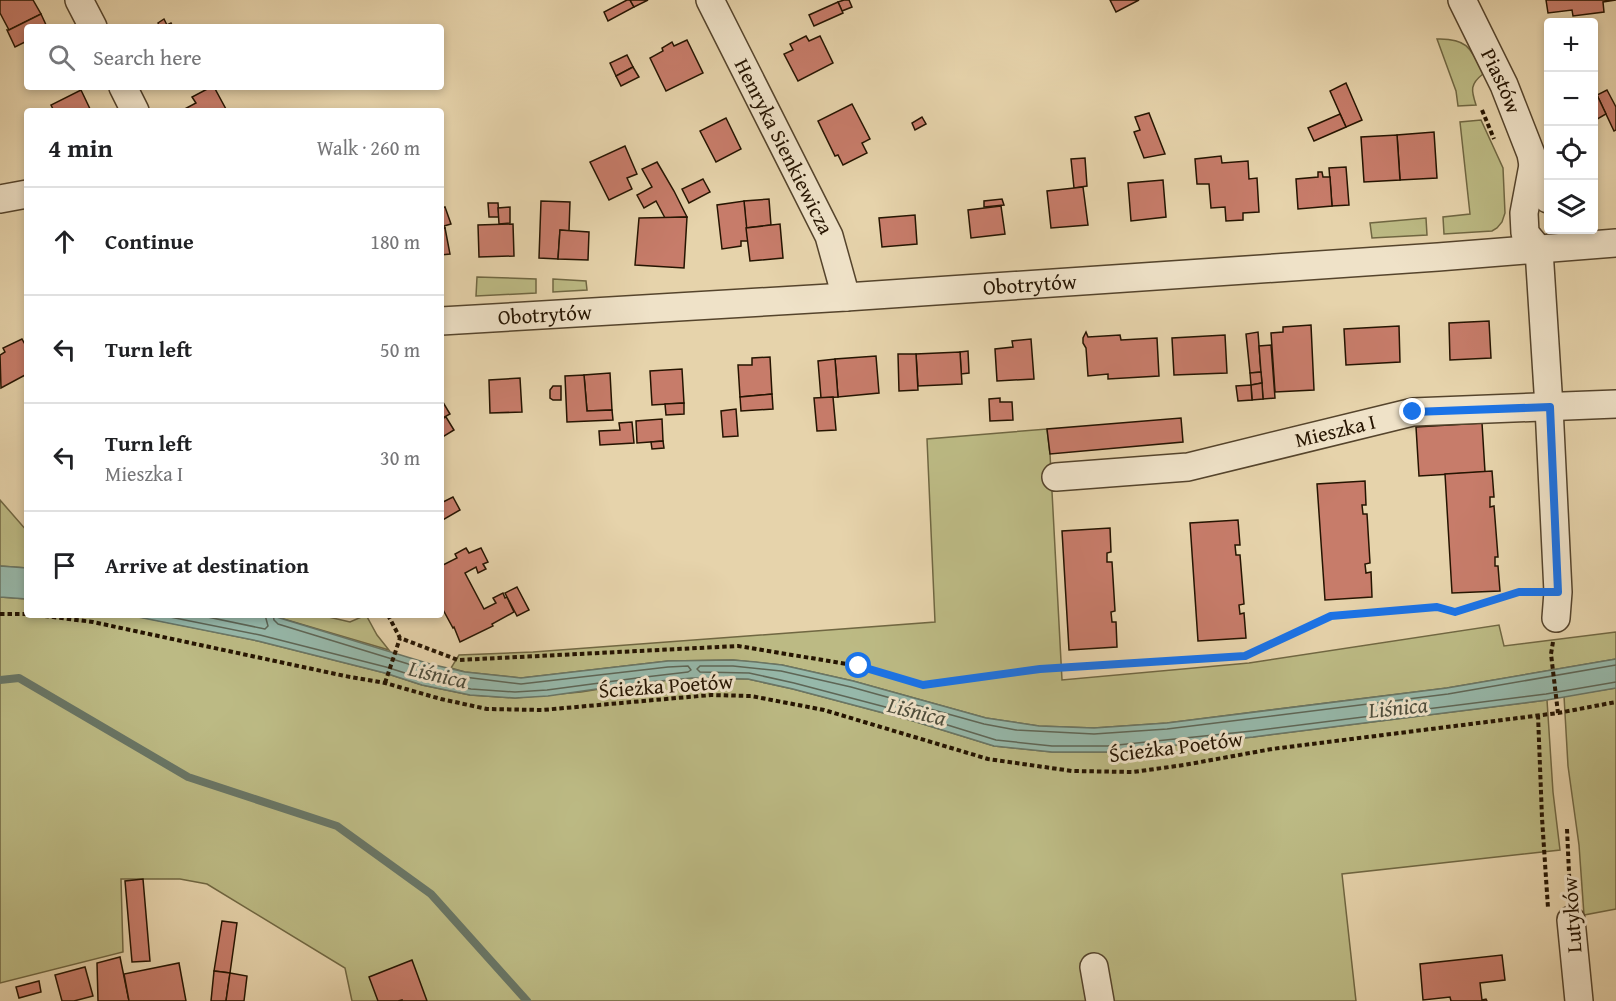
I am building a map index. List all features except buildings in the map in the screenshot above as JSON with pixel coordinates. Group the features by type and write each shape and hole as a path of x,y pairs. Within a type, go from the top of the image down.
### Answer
{"street":[{"path":"79,0 91,24"},
{"name":"Henryka Sienkiewicza","path":"710,0 829,236 846,297"},
{"name":"Piastów","path":"1462,0 1504,85 1544,190"},
{"path":"124,90 134,108"},
{"name":"Piastów","path":"1533,165 1524,213 1525,233 1546,240"},
{"path":"0,199 24,195"},
{"path":"1546,240 1557,605"},
{"name":"Obotrytów","path":"444,321 846,297 1546,240 1616,243"},
{"name":"Mieszka I","path":"1056,477 1188,467 1413,412 1616,404"},
{"name":"Lutyków","path":"1559,919 1579,1001"},
{"path":"1094,967 1100,1001"}],"path":[{"path":"1481,107 1496,143"},
{"path":"390,618 400,638 458,660 738,646 859,666 923,685 1040,669 1245,656 1331,616 1437,607 1455,612 1519,592 1557,605"},
{"path":"0,614 24,614"},
{"name":"Ścieżka Poetów","path":"61,618 93,622 385,683 487,709 542,710 711,694 751,696 824,710 988,759 1072,771 1133,772 1272,749 1558,713 1616,702"},
{"path":"385,683 400,638"},
{"path":"1551,654 1558,713"},
{"path":"1538,715 1542,818 1559,919"},
{"name":"Lutyków","path":"1559,919 1567,829"}],"shaded area":[{"path":"1437,39 1462,43 1475,58 1483,74 1473,88 1476,105 1458,106 1456,91"},
{"path":"1481,120 1503,168 1505,213 1502,222 1492,231 1444,234 1443,217 1470,214 1460,122"},
{"path":"1426,218 1427,235 1372,238 1370,223"},
{"path":"477,277 536,279 536,293 476,296"},
{"path":"553,279 586,281 587,290 553,292"},
{"path":"1047,429 1062,680 1249,663 1499,625 1504,646 1616,632 1616,659 1447,688 1167,723 1094,728 1039,726 986,718 853,681 782,665 733,660 668,661 521,678 465,672 451,668 459,655 533,652 935,622 927,439"},
{"path":"0,500 24,528 24,568 0,566"},
{"path":"0,597 24,599 24,618 146,618 258,641 385,673 422,685 470,695 515,698 692,678 748,679 910,720 994,746 1052,752 1108,752 1253,737 1547,700 1553,792 1560,850 1342,874 1356,1001 352,1001 345,968 207,884 180,879 121,879 123,952 0,983"},
{"path":"280,618 333,618 350,622 359,618 368,618 389,650"},
{"path":"1616,688 1616,909 1584,915 1579,845 1568,766 1564,696"}],"water":[{"path":"0,566 24,568 24,599 0,597"},
{"name":"Liśnica","path":"143,618 280,618 430,664 465,672 521,678 668,661 733,660 782,665 853,681 986,718 1039,726 1094,728 1167,723 1447,688 1616,659 1616,688 1547,700 1253,737 1108,752 1052,752 994,746 910,720 748,679 692,678 515,698 470,695 422,685 385,673 258,641"}],"waterway":[{"path":"0,680 19,678 188,777 337,826 431,894 527,1001"}],"route":[{"path":"859,666 923,685 1040,669 1245,656 1331,616 1437,607 1455,612 1519,592 1558,592 1550,407 1413,412"}]}
